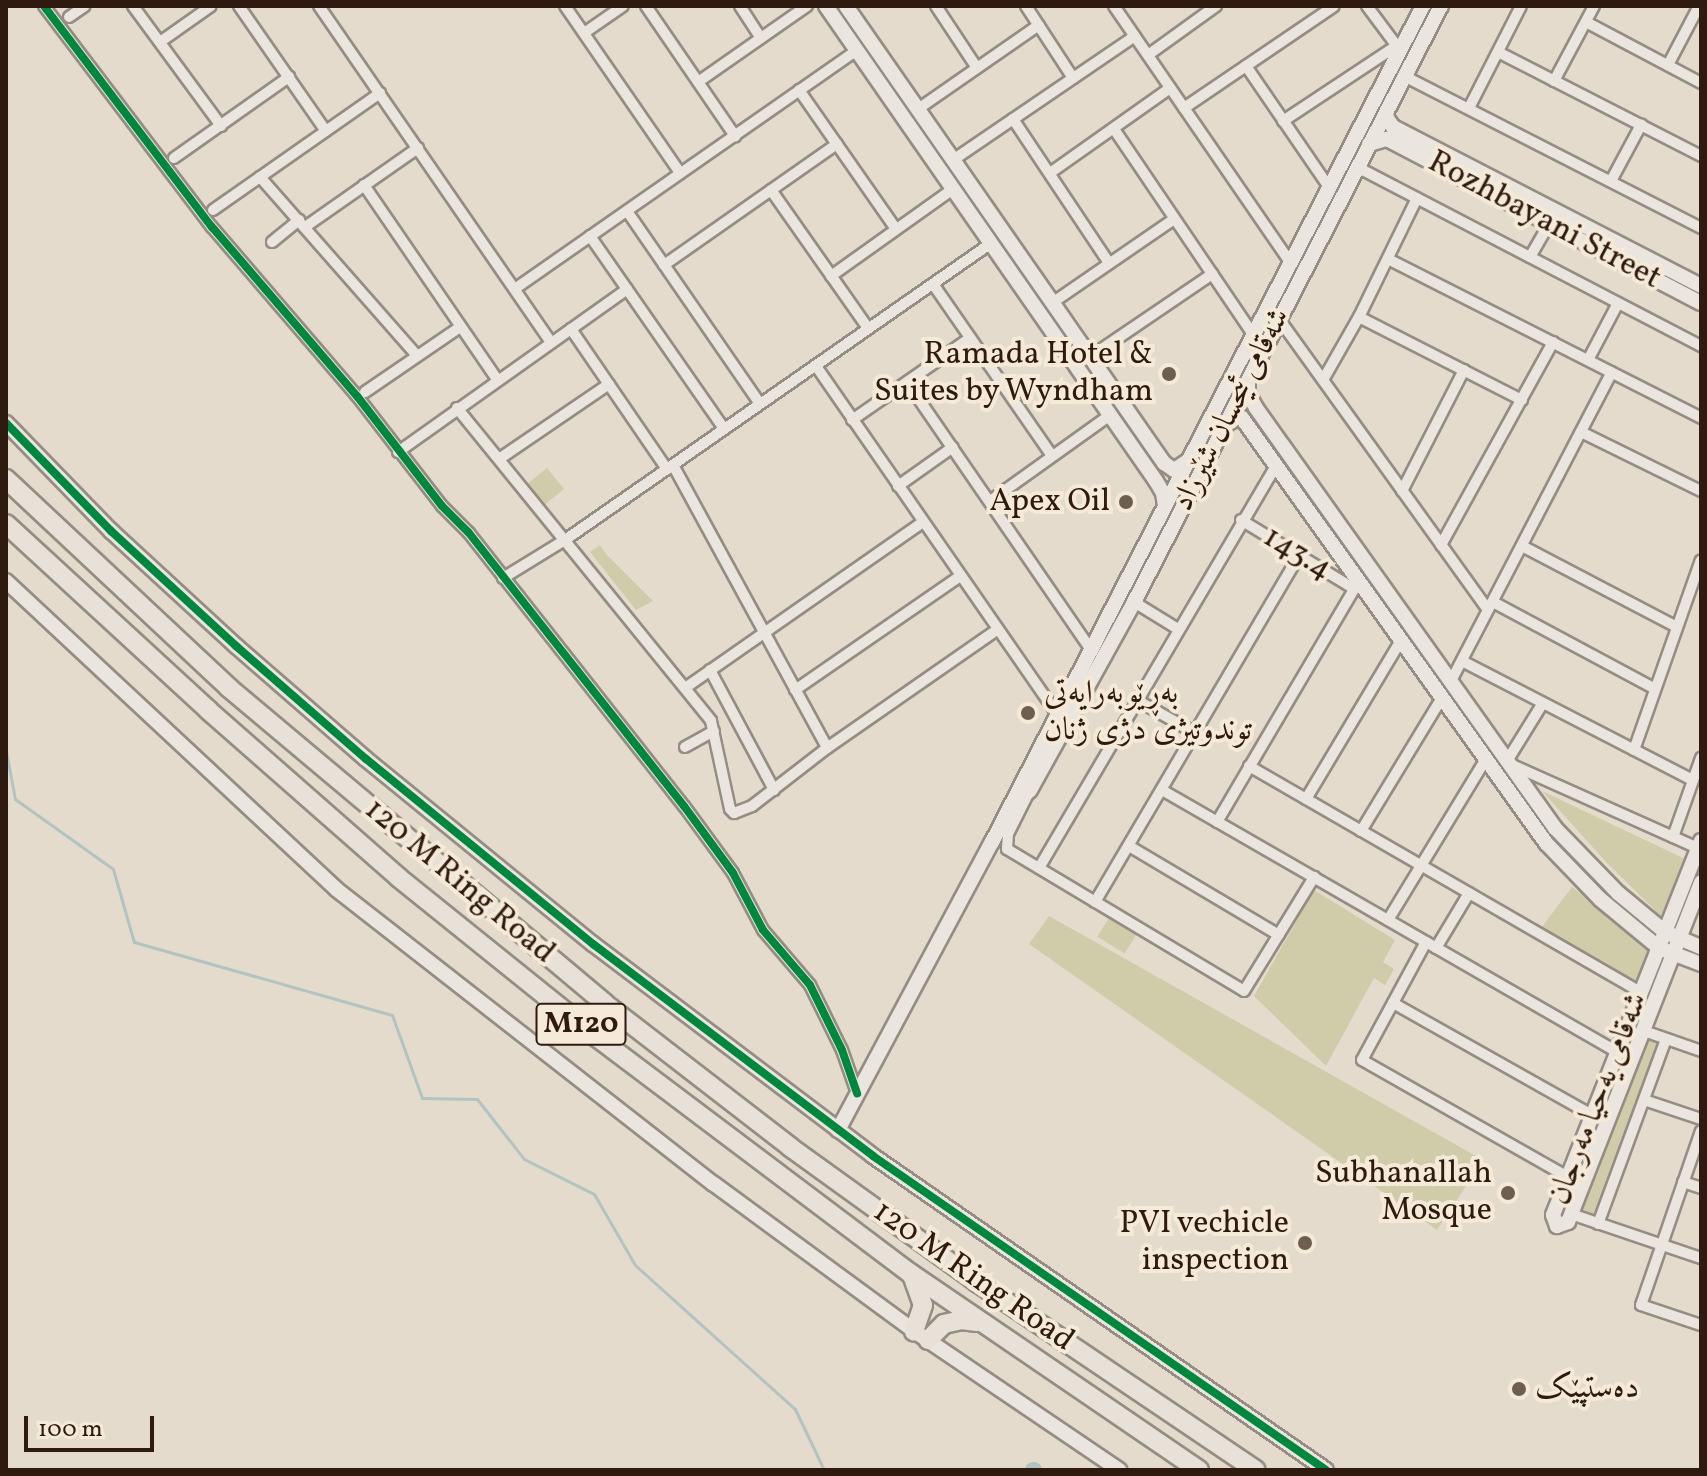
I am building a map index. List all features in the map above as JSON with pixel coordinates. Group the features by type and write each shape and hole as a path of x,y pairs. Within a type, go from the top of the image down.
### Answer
{"highway":[{"name":"120 M Ring Road","path":"6,479 229,688 604,1003 790,1147 977,1282 1256,1470"},
{"name":"120 M Ring Road","path":"6,524 196,700 399,878 611,1048 910,1273 1199,1470"},
{"path":"910,1273 923,1305 921,1336 949,1322 981,1323"}],"street":[{"path":"44,6 198,209 357,396 398,452 469,533 684,806 733,873 763,930 810,985 842,1050 857,1093"},
{"path":"69,17 85,6"},
{"path":"133,6 221,126"},
{"path":"160,42 211,6"},
{"path":"239,6 326,131"},
{"path":"319,6 551,342"},
{"path":"565,6 680,173"},
{"path":"584,33 623,6"},
{"path":"646,6 735,136"},
{"path":"740,6 761,38"},
{"path":"698,82 807,6"},
{"path":"826,6 1150,473 1163,493 1165,506"},
{"path":"846,6 1164,463 1176,470 1188,461"},
{"path":"936,6 977,68"},
{"path":"1026,6 1073,78"},
{"path":"1114,6 1290,262"},
{"path":"1148,55 1216,6"},
{"path":"1184,108 1334,6"},
{"path":"1283,121 1398,49 1367,6"},
{"name":"شەقامی ئیحسان شێرزاد","path":"1011,805 1030,790 1134,602 1279,319 1324,214 1329,187 1423,6"},
{"name":"شەقامی ئیحسان شێرزاد","path":"838,1130 1011,805 1290,262 1357,167 1441,6"},
{"path":"1469,108 1521,6"},
{"path":"1554,81 1594,6"},
{"path":"1668,65 1699,6"},
{"path":"1586,22 1701,83"},
{"path":"918,109 1039,25"},
{"path":"953,160 1135,36"},
{"path":"516,288 857,50"},
{"path":"1498,52 1701,156"},
{"path":"1246,66 1329,187"},
{"path":"1404,76 1701,228"},
{"path":"174,158 289,77"},
{"path":"1050,173 1170,88"},
{"path":"799,90 896,229"},
{"path":"213,210 380,93"},
{"path":"1369,144 1390,133 1387,110"},
{"path":"1013,119 1109,263"},
{"path":"1611,181 1641,125"},
{"path":"1114,129 1253,334"},
{"name":"Rozhbayani Street","path":"1390,133 1549,224 1701,286"},
{"name":"Rozhbayani Street","path":"1390,133 1631,259 1701,303"},
{"path":"664,265 837,144"},
{"path":"272,242 418,148"},
{"path":"1357,167 1701,346"},
{"path":"260,177 417,356"},
{"path":"364,185 497,379"},
{"path":"831,276 953,189"},
{"path":"771,190 868,328"},
{"path":"1323,380 1359,317 1417,198"},
{"path":"627,211 760,404"},
{"path":"975,221 989,212"},
{"path":"1052,303 1174,219"},
{"path":"1530,257 1549,224"},
{"path":"590,236 724,429"},
{"path":"503,578 565,540 990,244"},
{"path":"1388,259 1701,418"},
{"path":"1090,357 1212,274"},
{"path":"933,284 1052,456"},
{"path":"398,452 627,289"},
{"path":"1588,360 1618,303"},
{"path":"1359,317 1522,400"},
{"path":"1279,319 1441,545 1490,606 1655,689"},
{"path":"365,392 460,327"},
{"path":"571,329 670,467 827,748"},
{"path":"852,420 970,338"},
{"path":"1441,545 1553,342"},
{"path":"816,366 1057,714"},
{"path":"1402,491 1464,370"},
{"path":"1451,681 1612,372"},
{"path":"1248,379 1248,393 1256,408 1565,839 1678,937"},
{"path":"907,382 1091,650"},
{"path":"499,459 609,384"},
{"path":"457,408 685,688 714,731 730,809 741,814 827,748 998,629"},
{"path":"1224,427 1242,418 1247,408 1256,408"},
{"path":"990,501 1110,415"},
{"path":"1242,418 1356,585 1401,640 1555,853 1600,899 1646,938 1672,953 1701,964"},
{"path":"6,423 164,581 366,759 593,944 838,1130 1326,1470"},
{"path":"1581,432 1701,491"},
{"path":"898,486 953,447"},
{"path":"1150,473 1162,471 1164,463"},
{"path":"1039,868 1276,465"},
{"name":"143.4","path":"1241,520 1299,556 1356,585"},
{"path":"685,688 923,522"},
{"path":"1522,546 1677,627"},
{"path":"1095,902 1299,556"},
{"path":"1634,750 1677,627 1696,590 1701,560"},
{"path":"1136,562 1150,570"},
{"path":"795,690 960,576"},
{"path":"6,581 336,889 714,1184 921,1336 1119,1470"},
{"path":"1217,822 1356,585"},
{"path":"1134,602 1178,629"},
{"path":"1306,799 1401,640"},
{"path":"1418,663 1431,654"},
{"path":"1462,661 1693,780"},
{"path":"710,670 774,790"},
{"path":"1361,831 1442,698"},
{"path":"1137,700 1195,733"},
{"path":"1508,763 1543,703"},
{"path":"685,747 714,731"},
{"path":"1673,837 1701,758"},
{"path":"1388,920 1486,759"},
{"path":"1508,763 1673,837 1700,845"},
{"path":"1249,766 1641,992"},
{"path":"1030,790 1006,843 1007,849 1244,991 1314,877"},
{"path":"1162,790 1617,1052"},
{"name":"شەقامی یەحیا مەرجان","path":"1678,937 1700,845"},
{"path":"1129,846 1279,935"},
{"name":"شەقامی یەحیا مەرجان","path":"1672,953 1641,992 1553,1215 1554,1223 1566,1226 1701,882"},
{"path":"1469,893 1393,1003 1362,1060 1568,1177"},
{"path":"1646,938 1678,937"},
{"path":"1672,953 1678,937"},
{"path":"1393,1003 1592,1115"},
{"path":"1644,1031 1701,1051"},
{"path":"1598,1224 1666,1039"},
{"path":"1644,1100 1701,1119"},
{"path":"1701,1131 1641,1305 1701,1325"},
{"path":"1683,1182 1701,1188"},
{"path":"1571,1214 1701,1258"}],"shaded area":[{"path":"547,468 564,489 545,505 528,484"},
{"path":"600,545 653,601 636,610 590,552"},
{"path":"1542,791 1685,859 1661,916 1607,863"},
{"path":"1572,887 1659,948 1641,992 1538,932"},
{"path":"1314,890 1395,940 1383,962 1394,969 1385,985 1374,978 1326,1066 1254,996"},
{"path":"1049,916 1483,1160 1437,1230 1029,944"},
{"path":"1109,918 1136,935 1124,954 1097,937"},
{"path":"1644,1031 1666,1039 1598,1224 1582,1218 1581,1207"}],"waterway":[{"path":"6,751 15,799 113,869 134,942 392,1015 422,1098 477,1099 524,1159 594,1194 635,1265 795,1409 824,1470"}],"cycle path":[{"path":"44,6 212,227 357,396 442,506 469,533 684,806 733,873 763,930 810,985 842,1050 857,1093"},
{"path":"6,423 111,531 236,646 366,759 593,944 873,1156 1326,1470"}],"place":[{"name":"Ramada Hotel & Suites by Wyndham","path":"1169,374"},
{"name":"Apex Oil","path":"1126,502"},
{"name":"بەڕێوبەرایەتی توندوتیژی دژی ژنان","path":"1028,713"},
{"name":"Subhanallah Mosque","path":"1508,1193"},
{"name":"PVI vechicle inspection","path":"1305,1243"},
{"name":"دەستپێک","path":"1519,1389"}]}
